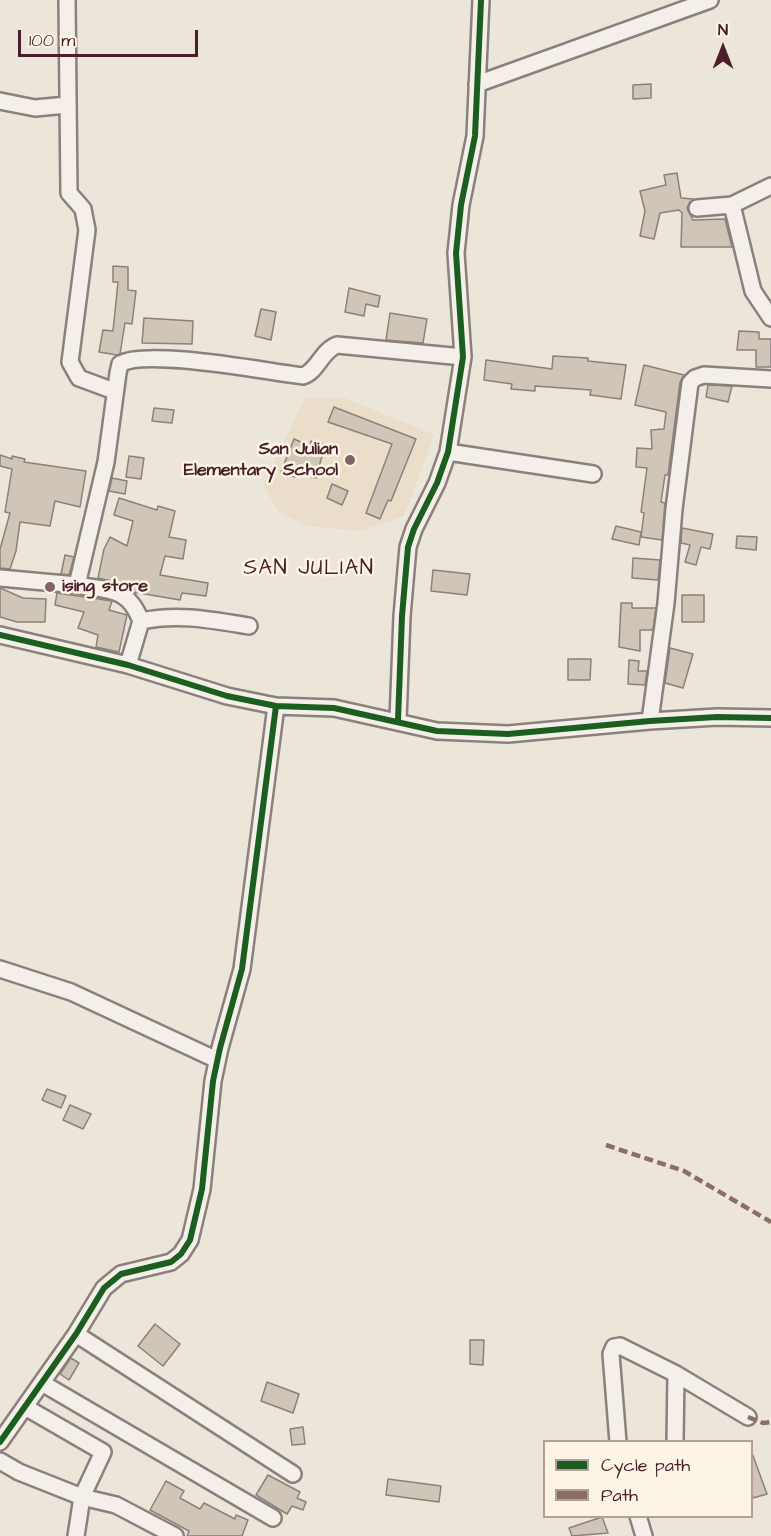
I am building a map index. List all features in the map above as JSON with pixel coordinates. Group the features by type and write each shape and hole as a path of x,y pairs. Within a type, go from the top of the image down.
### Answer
{"street":[{"path":"67,0 69,193 83,209 87,230 70,362 79,378 114,391"},
{"path":"398,720 402,616 408,547 414,529 437,483 448,452 463,357 456,253 475,136 481,0"},
{"path":"477,84 710,0"},
{"path":"0,101 35,108 67,105"},
{"path":"697,208 732,205 771,186"},
{"path":"732,205 753,291 771,318"},
{"path":"77,585 104,472 114,391 120,364 127,360 158,359 303,376 310,374 326,352 337,345 463,357"},
{"path":"650,721 690,383 695,378 704,375 771,379"},
{"path":"448,452 593,474"},
{"path":"0,578 77,585 125,595 137,610 141,621 128,665"},
{"path":"141,621 163,616 187,617 249,626"},
{"path":"0,635 128,665 227,696 276,706 334,708 398,720 437,731 508,734 650,721 717,717 771,718"},
{"path":"0,1442 76,1334 104,1288 121,1274 171,1262 181,1254 190,1240 202,1189 217,1060 242,969 276,706"},
{"path":"0,969 71,992 217,1060"},
{"path":"76,1334 293,1474"},
{"path":"618,1440 611,1354 614,1347 620,1346 676,1374 748,1416"},
{"path":"675,1440 676,1374"},
{"path":"42,1383 273,1518"},
{"path":"25,1407 103,1452 82,1497 76,1536"},
{"path":"0,1461 19,1472 82,1497 116,1505 174,1536"},
{"path":"639,1518 644,1536"}],"shaded area":[{"name":"San Julian Elementary School","path":"305,398 345,398 434,435 404,516 360,531 307,526 279,512 263,485"}],"building":[{"path":"651,84 651,98 633,99 633,85"},
{"path":"677,173 681,198 693,199 687,208 693,220 725,219 732,247 681,247 682,213 679,210 660,213 654,239 640,236 645,211 640,191 666,185 664,175"},
{"path":"113,266 128,267 128,290 136,291 132,324 125,323 120,354 117,355 99,352 103,330 113,331 118,282 113,282"},
{"path":"349,288 380,296 378,307 366,304 364,316 345,312"},
{"path":"261,309 276,312 271,340 255,336"},
{"path":"390,313 427,319 423,343 386,340"},
{"path":"144,318 193,321 192,344 142,343"},
{"path":"739,331 759,332 759,339 771,339 771,367 756,367 756,350 737,350"},
{"path":"553,356 588,358 588,361 626,365 621,399 590,395 591,390 535,386 535,391 511,389 512,384 484,380 486,360 552,369"},
{"path":"644,365 684,375 680,382 668,475 665,475 661,502 665,503 662,540 641,537 644,513 641,512 647,468 636,467 637,448 652,449 651,430 664,429 666,412 635,405"},
{"path":"708,385 732,386 728,402 706,397"},
{"path":"334,407 416,439 391,501 388,500 380,519 366,513 392,444 328,422"},
{"path":"154,408 174,410 172,423 152,421"},
{"path":"294,439 310,446 311,441 325,445 316,478 297,472 295,477 281,472"},
{"path":"0,455 12,459 12,456 25,459 24,462 86,471 80,507 55,501 50,526 20,522 16,551 10,569 0,568 0,549 10,513 5,512 12,469 0,466"},
{"path":"129,456 144,458 141,479 126,477"},
{"path":"112,478 127,481 125,494 109,491"},
{"path":"332,484 348,491 342,505 327,498"},
{"path":"119,498 157,510 158,506 175,511 169,537 186,540 183,559 165,556 160,575 208,583 206,596 182,593 180,600 133,592 119,583 98,578 104,549 110,537 127,546 133,521 114,515"},
{"path":"616,526 641,532 639,545 612,539"},
{"path":"682,528 713,534 710,549 701,547 696,565 685,562 690,545 681,543"},
{"path":"737,536 757,537 756,550 736,548"},
{"path":"65,555 74,557 69,575 61,574"},
{"path":"633,558 660,560 658,580 632,578"},
{"path":"433,570 470,574 467,595 431,591"},
{"path":"0,588 23,598 46,599 45,622 17,622 0,617"},
{"path":"57,593 112,601 109,610 127,615 119,652 96,647 98,635 78,628 84,612 55,605"},
{"path":"682,595 704,595 704,622 682,622"},
{"path":"621,603 632,603 632,608 656,608 653,630 640,630 640,651 619,647"},
{"path":"670,648 693,654 683,688 665,683"},
{"path":"568,659 591,659 590,680 568,680"},
{"path":"629,660 639,661 638,671 647,671 645,685 628,684"},
{"path":"47,1089 66,1096 61,1108 42,1100"},
{"path":"70,1105 91,1114 83,1129 63,1120"},
{"path":"155,1324 180,1344 163,1366 138,1346"},
{"path":"470,1340 484,1340 483,1365 470,1364"},
{"path":"71,1358 79,1363 69,1380 60,1374"},
{"path":"267,1382 299,1394 293,1413 261,1401"},
{"path":"303,1427 305,1444 292,1445 290,1429"},
{"path":"753,1456 767,1494 753,1498"},
{"path":"268,1475 300,1492 297,1498 306,1502 303,1510 292,1506 287,1514 256,1495"},
{"path":"388,1479 441,1486 439,1502 386,1495"},
{"path":"166,1481 184,1491 180,1498 200,1509 204,1503 235,1519 236,1515 248,1520 242,1536 187,1536 189,1531 150,1510"},
{"path":"602,1518 608,1533 572,1536 569,1528"}],"marked path":[{"path":"606,1145 684,1171 771,1222"},
{"path":"748,1417 763,1423 771,1422"}],"cycle path":[{"path":"398,720 402,616 408,547 414,529 437,483 448,452 463,357 456,253 461,205 475,136 481,0"},
{"path":"0,635 128,665 227,696 276,706 334,708 437,731 508,734 650,721 717,717 771,718"},
{"path":"0,1442 76,1334 104,1288 121,1274 171,1262 181,1254 190,1240 202,1189 213,1081 242,969 276,706"}],"place":[{"name":"San Julian Elementary School","path":"350,460"},
{"name":"ising store","path":"50,587"}],"district":[{"name":"SAN JULIAN","path":"309,570"}]}
